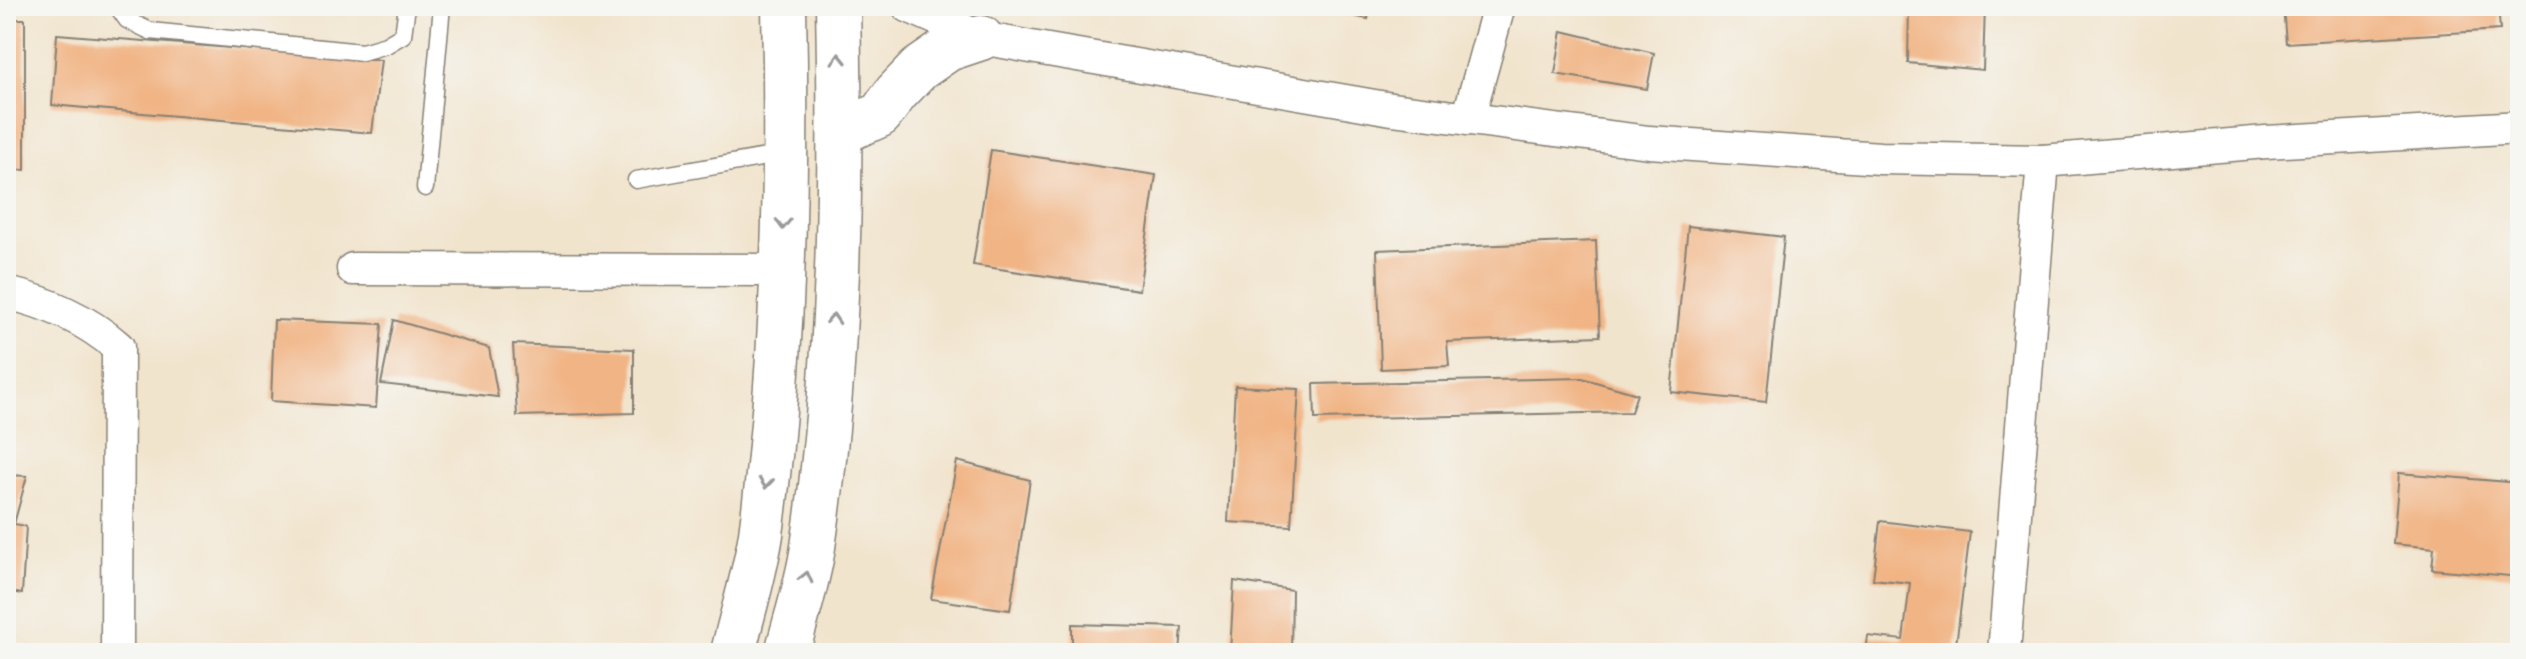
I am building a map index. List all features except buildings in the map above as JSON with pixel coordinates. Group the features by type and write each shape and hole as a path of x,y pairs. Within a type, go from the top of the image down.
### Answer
{"main road":[{"path":"733,653 760,538 779,352 785,154 784,6"},
{"path":"787,653 813,550 827,422 841,132 838,6"},
{"path":"841,132 880,115 919,69 948,49 981,38"}],"street":[{"path":"908,6 981,38 1392,109 1649,142 1880,158 2043,161 2266,142 2520,127"},
{"path":"1468,119 1499,6"},
{"path":"2004,653 2043,161"},
{"path":"353,269 781,270"},
{"path":"6,293 39,300 98,330 118,347 117,653"}],"lane":[{"path":"117,6 127,20 150,31 362,52 386,45 403,35 407,6"},
{"path":"425,188 442,6"},
{"path":"636,180 785,154"}]}
